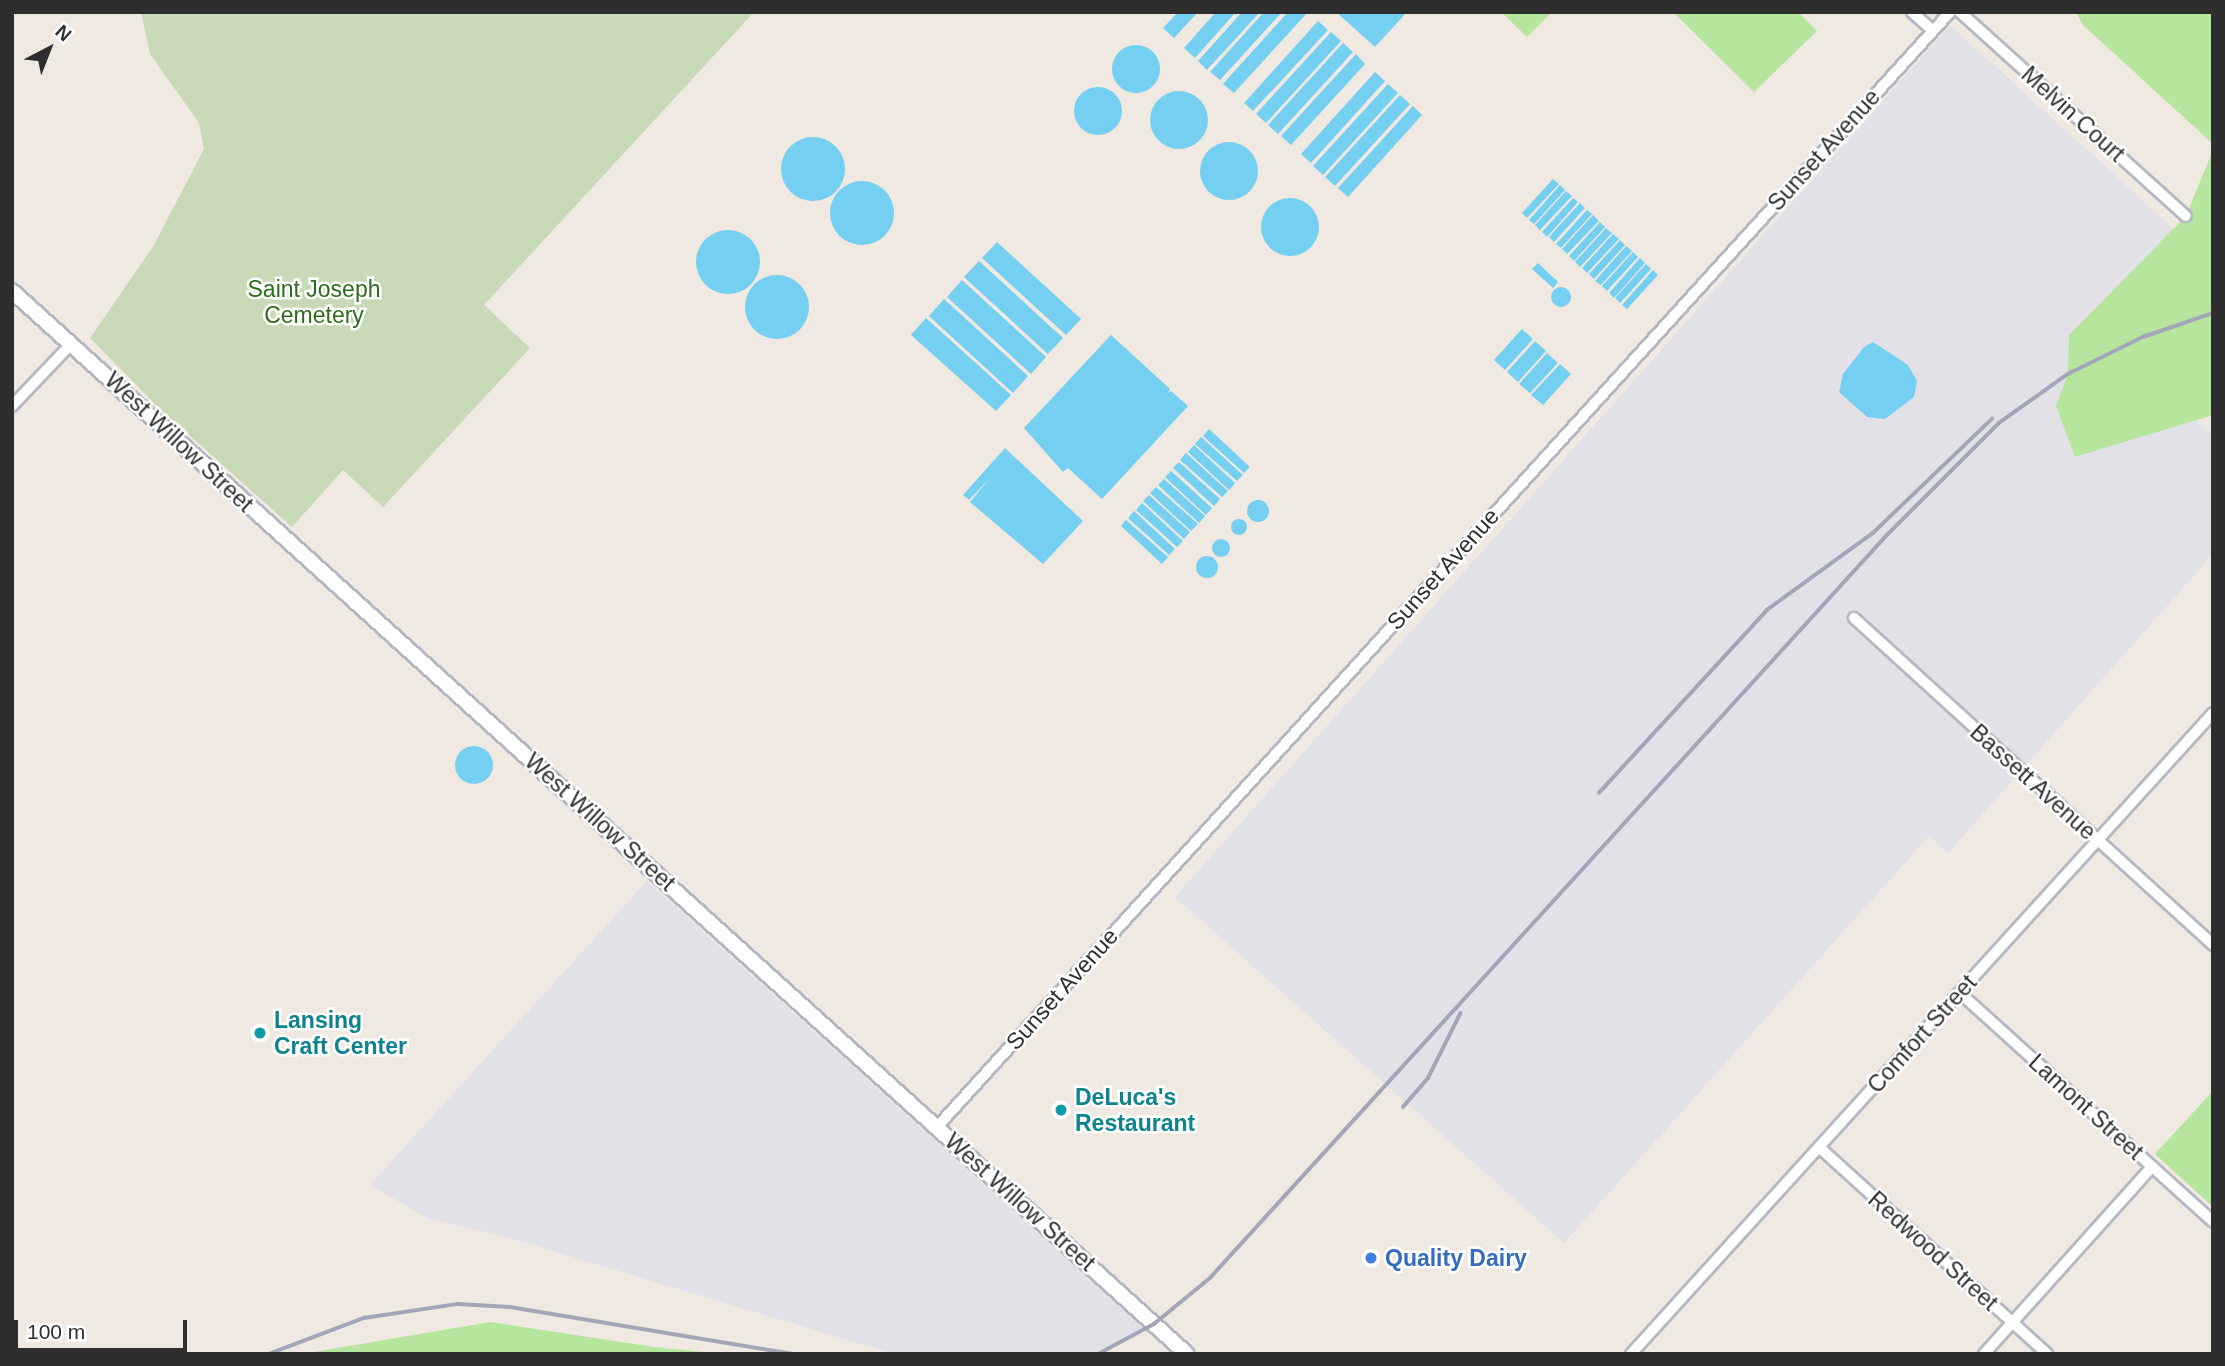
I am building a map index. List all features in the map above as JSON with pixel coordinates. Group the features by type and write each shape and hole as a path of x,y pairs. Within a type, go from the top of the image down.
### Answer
{"street":[{"path":"1912,12 1933,31"},
{"name":"Sunset Avenue","path":"937,1127 1950,12"},
{"name":"Melvin Court","path":"1960,12 2186,216"},
{"name":"West Willow Street","path":"12,290 1187,1354"},
{"path":"12,406 71,344"},
{"name":"Bassett Avenue","path":"1854,618 2213,945"},
{"name":"Comfort Street","path":"1631,1354 2213,713"},
{"name":"Lamont Street","path":"1960,992 2213,1222"},
{"name":"Redwood Street","path":"1819,1147 2047,1354"},
{"path":"1984,1354 2152,1167"}],"shaded area":[{"path":"1950,25 2174,229 2086,317 2213,436 2213,554 1948,853 1929,836 1564,1243 1175,897"},
{"path":"647,881 1144,1329 1090,1354 894,1354 503,1236 429,1219 370,1185"}],"green space":[{"name":"Saint Joseph Cemetery","path":"141,12 754,12 484,305 530,348 383,507 343,470 292,527 158,407 90,338 154,245 204,149 199,123 150,54"},
{"path":"1501,12 1552,12 1527,37"},
{"path":"1673,12 1798,12 1817,31 1754,92"},
{"path":"2076,12 2213,12 2213,144 2083,25"},
{"path":"2213,150 2213,415 2075,457 2056,406 2068,374 2069,335 2186,216"},
{"path":"2213,1091 2213,1207 2155,1154"},
{"path":"490,1322 654,1347 723,1354 302,1354"}],"water":[{"path":"1178,12 1198,12 1174,38 1163,28"},
{"path":"1216,12 1236,12 1195,58 1184,48"},
{"path":"1242,12 1260,12 1207,70 1198,61"},
{"path":"1264,12 1282,12 1220,80 1210,72"},
{"path":"1288,12 1308,12 1234,93 1223,84"},
{"path":"1336,12 1407,12 1375,47"},
{"path":"1318,21 1328,30 1253,111 1244,103"},
{"path":"1331,32 1341,41 1266,123 1256,114"},
{"path":"1343,43 1353,52 1278,134 1268,125"},
{"path":"1136,45 1153,52 1160,69 1153,86 1136,93 1119,86 1112,69 1119,52"},
{"path":"1356,54 1365,64 1291,145 1281,136"},
{"path":"1375,72 1385,81 1311,163 1301,154"},
{"path":"1388,84 1398,93 1323,175 1313,166"},
{"path":"1098,87 1115,94 1122,111 1115,128 1098,135 1081,128 1074,111 1081,94"},
{"path":"1173,91 1185,91 1200,99 1208,114 1208,126 1200,141 1185,149 1173,149 1158,141 1150,126 1150,114 1158,99"},
{"path":"1400,95 1410,104 1335,186 1325,177"},
{"path":"1413,106 1422,115 1348,197 1338,188"},
{"path":"813,137 831,143 839,151 845,169 839,187 831,195 813,201 795,195 787,187 781,169 787,151 795,143"},
{"path":"1223,142 1235,142 1250,150 1258,165 1258,177 1250,192 1235,200 1223,200 1208,192 1200,177 1200,165 1208,150"},
{"path":"1553,179 1559,184 1527,218 1522,213"},
{"path":"862,181 880,187 888,195 894,213 888,231 880,239 862,245 844,239 836,231 830,213 836,195 844,187"},
{"path":"1560,185 1565,190 1534,224 1529,220"},
{"path":"1566,191 1572,196 1540,230 1535,225"},
{"path":"1284,198 1296,198 1311,206 1319,221 1319,233 1311,248 1296,256 1284,256 1269,248 1261,233 1261,221 1269,206"},
{"path":"1573,198 1578,202 1547,237 1542,232"},
{"path":"1580,203 1585,208 1554,242 1549,237"},
{"path":"1587,210 1592,214 1561,248 1556,244"},
{"path":"1593,215 1599,221 1567,254 1562,249"},
{"path":"1600,222 1605,227 1574,261 1569,256"},
{"path":"1606,228 1612,233 1580,267 1575,262"},
{"path":"728,230 746,236 754,244 760,262 754,280 746,288 728,294 710,288 702,280 696,262 702,244 710,236"},
{"path":"1613,234 1619,239 1587,273 1582,268"},
{"path":"1620,240 1625,245 1594,279 1589,274"},
{"path":"997,242 1081,319 1066,335 982,258"},
{"path":"1626,246 1632,251 1601,285 1595,281"},
{"path":"1633,252 1638,257 1607,291 1602,286"},
{"path":"1640,258 1645,263 1614,298 1609,293"},
{"path":"979,261 1063,338 1048,354 964,277"},
{"path":"1538,263 1558,282 1553,288 1532,269"},
{"path":"1646,264 1651,269 1620,303 1615,298"},
{"path":"1653,270 1658,275 1627,309 1622,305"},
{"path":"777,275 795,281 803,289 809,307 803,325 795,333 777,339 759,333 751,325 745,307 751,289 759,281"},
{"path":"962,280 1046,357 1031,374 947,297"},
{"path":"1557,287 1565,287 1571,297 1565,307 1557,307 1551,301 1551,293"},
{"path":"944,299 1028,376 1013,393 929,316"},
{"path":"926,318 1011,395 996,411 911,335"},
{"path":"1522,329 1533,339 1505,370 1494,360"},
{"path":"1111,335 1170,389 1168,393 1171,391 1188,406 1102,499 1068,468 1063,472 1024,428"},
{"path":"1535,341 1546,351 1518,382 1507,372"},
{"path":"1873,342 1908,365 1917,381 1914,397 1885,419 1867,417 1839,392 1843,374 1864,347"},
{"path":"1547,353 1558,363 1530,393 1519,384"},
{"path":"1560,364 1571,374 1543,405 1531,395"},
{"path":"1209,429 1250,467 1244,473 1203,436"},
{"path":"1201,437 1243,475 1237,481 1195,444"},
{"path":"1194,445 1235,483 1229,490 1188,452"},
{"path":"1005,448 1083,521 1043,564 970,502 990,478 969,500 963,495"},
{"path":"1186,453 1228,491 1222,497 1180,460"},
{"path":"1179,462 1220,499 1214,506 1173,468"},
{"path":"1171,471 1212,508 1206,515 1165,477"},
{"path":"1164,479 1205,516 1199,523 1158,485"},
{"path":"1156,487 1198,524 1191,531 1150,493"},
{"path":"1149,495 1190,532 1184,539 1143,501"},
{"path":"1258,500 1266,503 1269,511 1266,519 1258,522 1250,519 1247,511 1250,503"},
{"path":"1142,503 1183,541 1177,547 1136,510"},
{"path":"1134,511 1175,549 1169,555 1128,518"},
{"path":"1239,519 1247,527 1239,535 1231,527"},
{"path":"1126,520 1168,557 1162,564 1121,526"},
{"path":"1221,539 1227,542 1230,548 1227,554 1221,557 1215,554 1212,548 1215,542"},
{"path":"1207,556 1215,559 1218,567 1215,575 1207,578 1199,575 1196,567 1199,559"},
{"path":"474,746 487,752 493,765 487,778 474,784 461,778 455,765 461,752"}],"railway":[{"path":"1098,1354 1154,1324 1210,1278 1887,535 1999,423 2068,374 2143,337 2213,313"},
{"path":"1599,793 1767,610 1873,533 1992,419"},
{"path":"1403,1107 1428,1078 1460,1014"},
{"path":"269,1354 364,1318 458,1304 510,1307 794,1354"}],"place":[{"name":"Lansing Craft Center","path":"260,1033"},
{"name":"DeLuca's Restaurant","path":"1061,1110"},
{"name":"Quality Dairy","path":"1371,1258"}]}
